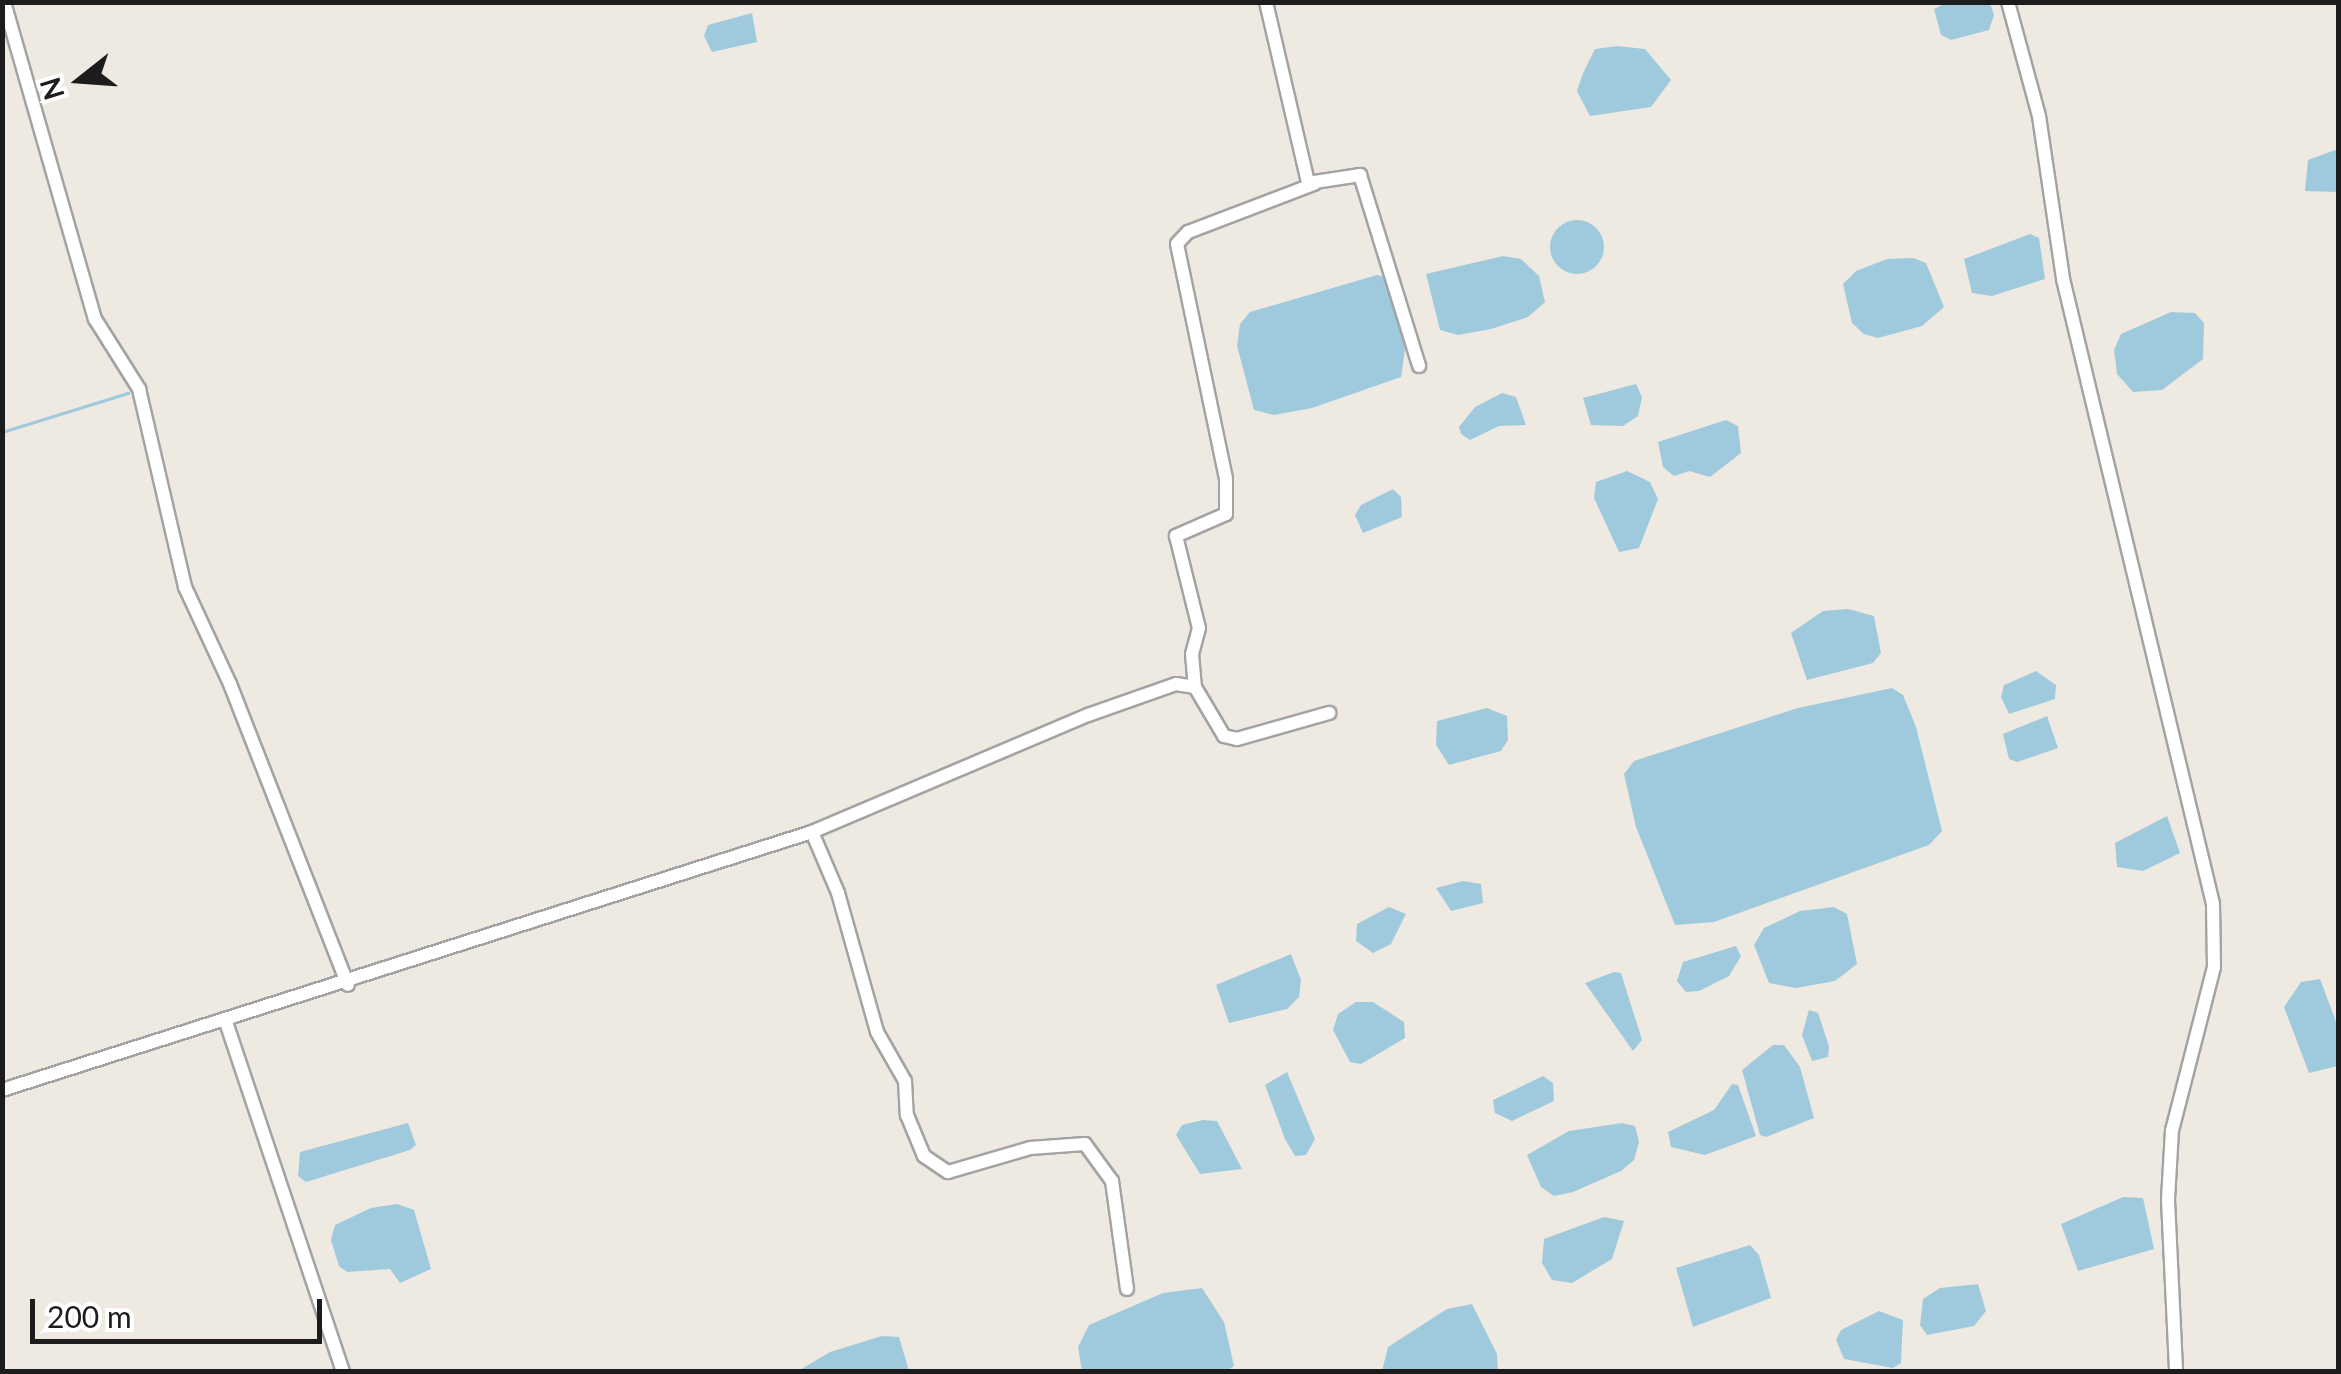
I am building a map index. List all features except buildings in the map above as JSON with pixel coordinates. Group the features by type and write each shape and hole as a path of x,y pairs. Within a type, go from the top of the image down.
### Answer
{"street":[{"path":"4,2 95,319 139,389 184,587 230,684 348,984"},
{"path":"1266,2 1302,163 1314,184"},
{"path":"2008,2 2039,116 2062,280 2213,904 2214,967 2172,1130 2168,1200 2176,1372"},
{"path":"1329,713 1237,739 1224,736 1196,687 1192,654 1198,628 1176,536 1226,514 1226,479 1176,244 1188,232 1314,184 1360,174 1419,366"},
{"path":"2,1090 618,897 735,852 812,832 1088,714 1176,684 1196,687"},
{"path":"812,832 838,893 876,1032 904,1082 907,1115 924,1156 948,1172 1030,1148 1085,1144 1112,1181 1127,1289"},
{"path":"225,1019 343,1372"}],"water":[{"path":"1946,3 1990,3 1994,15 1989,30 1951,40 1941,35 1934,9"},
{"path":"752,13 757,42 712,52 704,36 708,25"},
{"path":"1595,49 1645,49 1671,80 1651,107 1590,116 1577,91 1583,73"},
{"path":"2338,149 2338,192 2305,191 2308,160"},
{"path":"1577,220 1596,228 1604,247 1596,266 1577,274 1558,266 1550,247 1558,228"},
{"path":"2030,234 2039,238 2045,279 1992,296 1972,293 1964,259"},
{"path":"1503,256 1521,259 1539,276 1545,302 1528,317 1491,329 1458,335 1440,330 1426,274"},
{"path":"1913,258 1926,263 1944,307 1922,326 1878,338 1864,334 1852,323 1843,284 1856,271 1887,259"},
{"path":"1377,275 1388,278 1407,336 1401,377 1312,408 1274,415 1254,410 1237,346 1240,324 1250,312"},
{"path":"2171,312 2195,313 2204,323 2203,359 2162,390 2133,392 2117,374 2114,350 2121,334"},
{"path":"1636,384 1642,397 1638,416 1623,426 1591,425 1583,398"},
{"path":"1502,393 1516,397 1526,425 1499,426 1470,440 1461,434 1459,427 1475,407"},
{"path":"1726,420 1738,426 1741,453 1710,477 1689,471 1674,476 1663,467 1658,442"},
{"path":"1627,471 1650,482 1658,499 1639,548 1619,552 1594,498 1596,482"},
{"path":"1393,489 1401,497 1402,517 1363,533 1355,515 1361,505"},
{"path":"1848,609 1874,616 1881,653 1873,663 1807,680 1791,633 1823,611"},
{"path":"2036,671 2056,685 2055,699 2009,714 2001,697 2004,685"},
{"path":"1892,688 1903,695 1916,727 1942,831 1929,845 1714,922 1675,925 1636,827 1624,774 1634,761 1798,708"},
{"path":"1487,708 1507,716 1508,740 1501,751 1449,765 1436,745 1437,721"},
{"path":"2047,716 2058,748 2017,762 2009,759 2003,734"},
{"path":"2167,816 2180,853 2143,871 2117,867 2115,843"},
{"path":"1463,881 1481,884 1483,903 1451,911 1436,888"},
{"path":"1389,907 1406,914 1391,944 1373,953 1356,941 1357,924"},
{"path":"1834,907 1847,914 1857,964 1835,981 1796,988 1769,983 1754,945 1764,928 1800,911"},
{"path":"1736,946 1741,956 1729,976 1699,991 1686,992 1677,981 1683,962"},
{"path":"1291,954 1301,980 1299,997 1287,1009 1229,1023 1216,985"},
{"path":"1621,973 1642,1040 1633,1051 1585,983"},
{"path":"2320,979 2338,1027 2338,1066 2309,1073 2284,1007 2301,982"},
{"path":"1356,1002 1373,1002 1404,1022 1405,1038 1361,1064 1350,1062 1333,1030 1338,1014"},
{"path":"1809,1010 1818,1013 1829,1046 1828,1057 1812,1061 1802,1035"},
{"path":"1773,1045 1784,1045 1800,1067 1814,1118 1766,1137 1760,1135 1742,1070"},
{"path":"1287,1072 1315,1139 1306,1155 1295,1156 1285,1139 1265,1085"},
{"path":"1543,1076 1553,1083 1554,1101 1512,1121 1495,1113 1493,1100"},
{"path":"1732,1084 1738,1085 1756,1136 1705,1155 1671,1147 1668,1132 1714,1110"},
{"path":"1217,1121 1242,1169 1200,1174 1176,1135 1182,1125"},
{"path":"408,1123 416,1145 410,1150 306,1182 298,1176 300,1152"},
{"path":"1622,1123 1635,1126 1639,1142 1634,1160 1621,1171 1554,1196 1541,1187 1527,1155 1569,1131"},
{"path":"2123,1197 2143,1198 2154,1249 2078,1271 2061,1224"},
{"path":"397,1204 414,1210 431,1269 400,1283 390,1269 347,1272 339,1266 331,1240 335,1225 371,1208"},
{"path":"1604,1217 1624,1221 1612,1259 1572,1283 1552,1280 1542,1263 1544,1239"},
{"path":"1750,1245 1759,1255 1771,1298 1693,1327 1676,1268"},
{"path":"1978,1284 1986,1311 1974,1326 1927,1335 1920,1325 1923,1299 1940,1288"},
{"path":"1202,1288 1224,1322 1234,1366 1225,1372 1082,1371 1078,1347 1089,1325 1163,1293"},
{"path":"1472,1304 1497,1354 1498,1371 1382,1371 1388,1347 1447,1309"},
{"path":"1879,1311 1903,1320 1901,1363 1893,1368 1844,1359 1836,1340 1841,1330"},
{"path":"882,1336 899,1337 909,1371 798,1371 830,1352"}],"waterway":[{"path":"2,432 128,393"}]}
